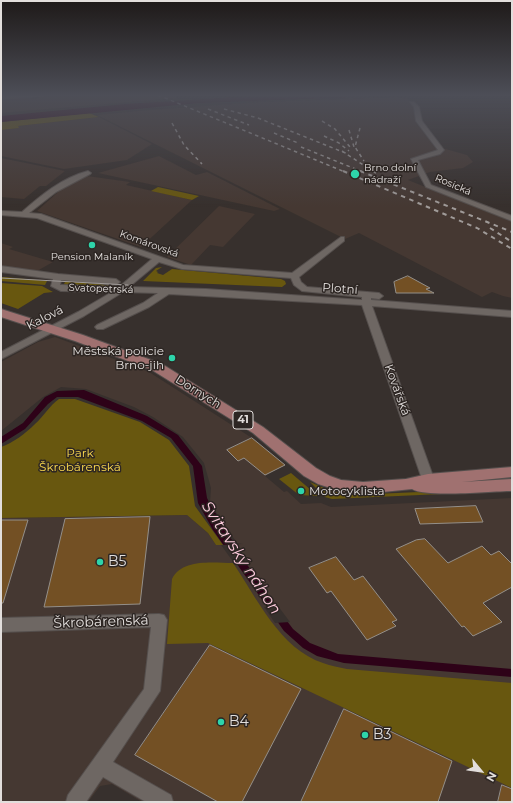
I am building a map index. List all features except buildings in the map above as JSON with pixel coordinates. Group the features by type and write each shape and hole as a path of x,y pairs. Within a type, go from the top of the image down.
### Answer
{"main road":[{"name":"Dornych","path":"1,313 51,329 157,367 246,422 310,472 324,480 340,485 355,487 406,485 444,488 512,485"},
{"name":"Dornych","path":"406,485 428,479 512,472"}],"street":[{"name":"Rosická","path":"428,132 441,150 438,153 414,159 428,186 512,219"},
{"path":"23,215 46,193 88,173"},
{"name":"Komárovská","path":"1,213 38,216 186,268 294,276"},
{"path":"294,276 341,239"},
{"name":"Kalová","path":"1,356 81,314 122,289 157,259"},
{"name":"Svatopetrská","path":"1,269 58,277 55,286 58,288 167,291"},
{"name":"Plotní","path":"294,276 297,283 305,289 366,298 512,314"},
{"path":"58,277 130,283"},
{"path":"100,327 156,300 167,291"},
{"name":"Plotní","path":"167,291 366,298 512,306"},
{"name":"Kovářská","path":"366,298 428,479"},
{"name":"Škrobárenská","path":"1,625 159,620 152,691 75,802"},
{"path":"101,765 164,802"}],"shaded area":[{"path":"1,132 129,132 152,144 127,160 64,169 1,156"},
{"path":"132,132 430,132 442,148 467,155 473,162 463,168 430,172 408,180 512,222 512,298 492,292 482,297 359,233 345,239"},
{"path":"159,156 196,175 207,172 280,209 274,211 98,173"},
{"path":"1,158 65,171 46,186 40,186 24,199 1,197"},
{"path":"87,176 130,182 126,185 192,200 141,247 37,211 68,183"},
{"path":"219,206 255,214 223,247 210,245 191,265 167,257"},
{"path":"1,243 13,247 9,249 53,262 37,271 1,266"},
{"path":"55,337 149,372 252,438 285,465 265,476 284,492 287,491 301,504 321,503 331,507 512,498 512,802 142,802 112,784 100,786 88,802 1,802 1,518 187,515 208,533 216,545 243,544 237,543 210,503 211,488 204,463 183,437 153,417 134,407 86,389 61,387 43,397 1,431 1,362 38,342"}],"green space":[{"path":"158,187 199,196 192,200 151,191"},
{"path":"162,267 156,271 158,272 157,273 163,275 172,269 281,279 285,281 286,284 282,287 143,281 156,268"},
{"path":"1,277 47,281 45,285 1,281"},
{"path":"63,279 114,284 113,287 63,286 65,282 62,281"},
{"path":"1,283 42,286 53,292 44,293 18,309 1,303"},
{"name":"Park Škrobárenská","path":"59,399 75,399 140,422 169,440 189,466 195,506 223,545 216,545 208,533 187,515 1,518 1,447 28,431"},
{"path":"291,473 318,496 299,495 279,479"},
{"path":"310,482 331,491 352,495 464,490 464,493 332,499 325,497"},
{"path":"199,563 233,563 271,621 282,634 294,646 308,656 323,663 347,669 512,683 512,788 208,643 167,644 172,579 177,572 183,568"}],"water":[{"name":"Svitavský náhon","path":"84,390 147,416 178,435 202,466 207,498 246,563 293,629 310,643 338,654 512,669 512,677 344,663 317,656 303,648 284,631 213,530 198,503 193,466 171,438 142,421 78,397 57,397 48,404 25,429 1,444 1,437 23,423 45,397 57,391"}],"pier":[{"path":"237,544 248,562 234,563 221,545"},
{"path":"278,606 290,622 275,623 264,607"}],"tram line":[{"path":"1,278 128,285"}],"railway":[{"path":"177,132 184,145 202,164"},
{"path":"249,132 345,172"},
{"path":"294,132 344,153"},
{"path":"338,132 350,147"},
{"path":"350,132 354,147"},
{"path":"359,132 355,147 364,161"},
{"path":"274,133 298,143"},
{"path":"324,136 339,143 349,151"},
{"path":"301,147 363,172"},
{"path":"344,153 374,172"},
{"path":"343,171 477,228 512,249"},
{"path":"360,171 512,232"},
{"path":"490,228 512,242"}],"place":[{"name":"Brno dolní nádraží","path":"355,174"},
{"name":"Pension Malaník","path":"92,245"},
{"name":"Městská policie Brno-jih","path":"172,358"},
{"name":"Motocyklista","path":"301,491"},
{"name":"B5","path":"100,562"},
{"name":"B4","path":"221,722"},
{"name":"B3","path":"365,735"}]}
